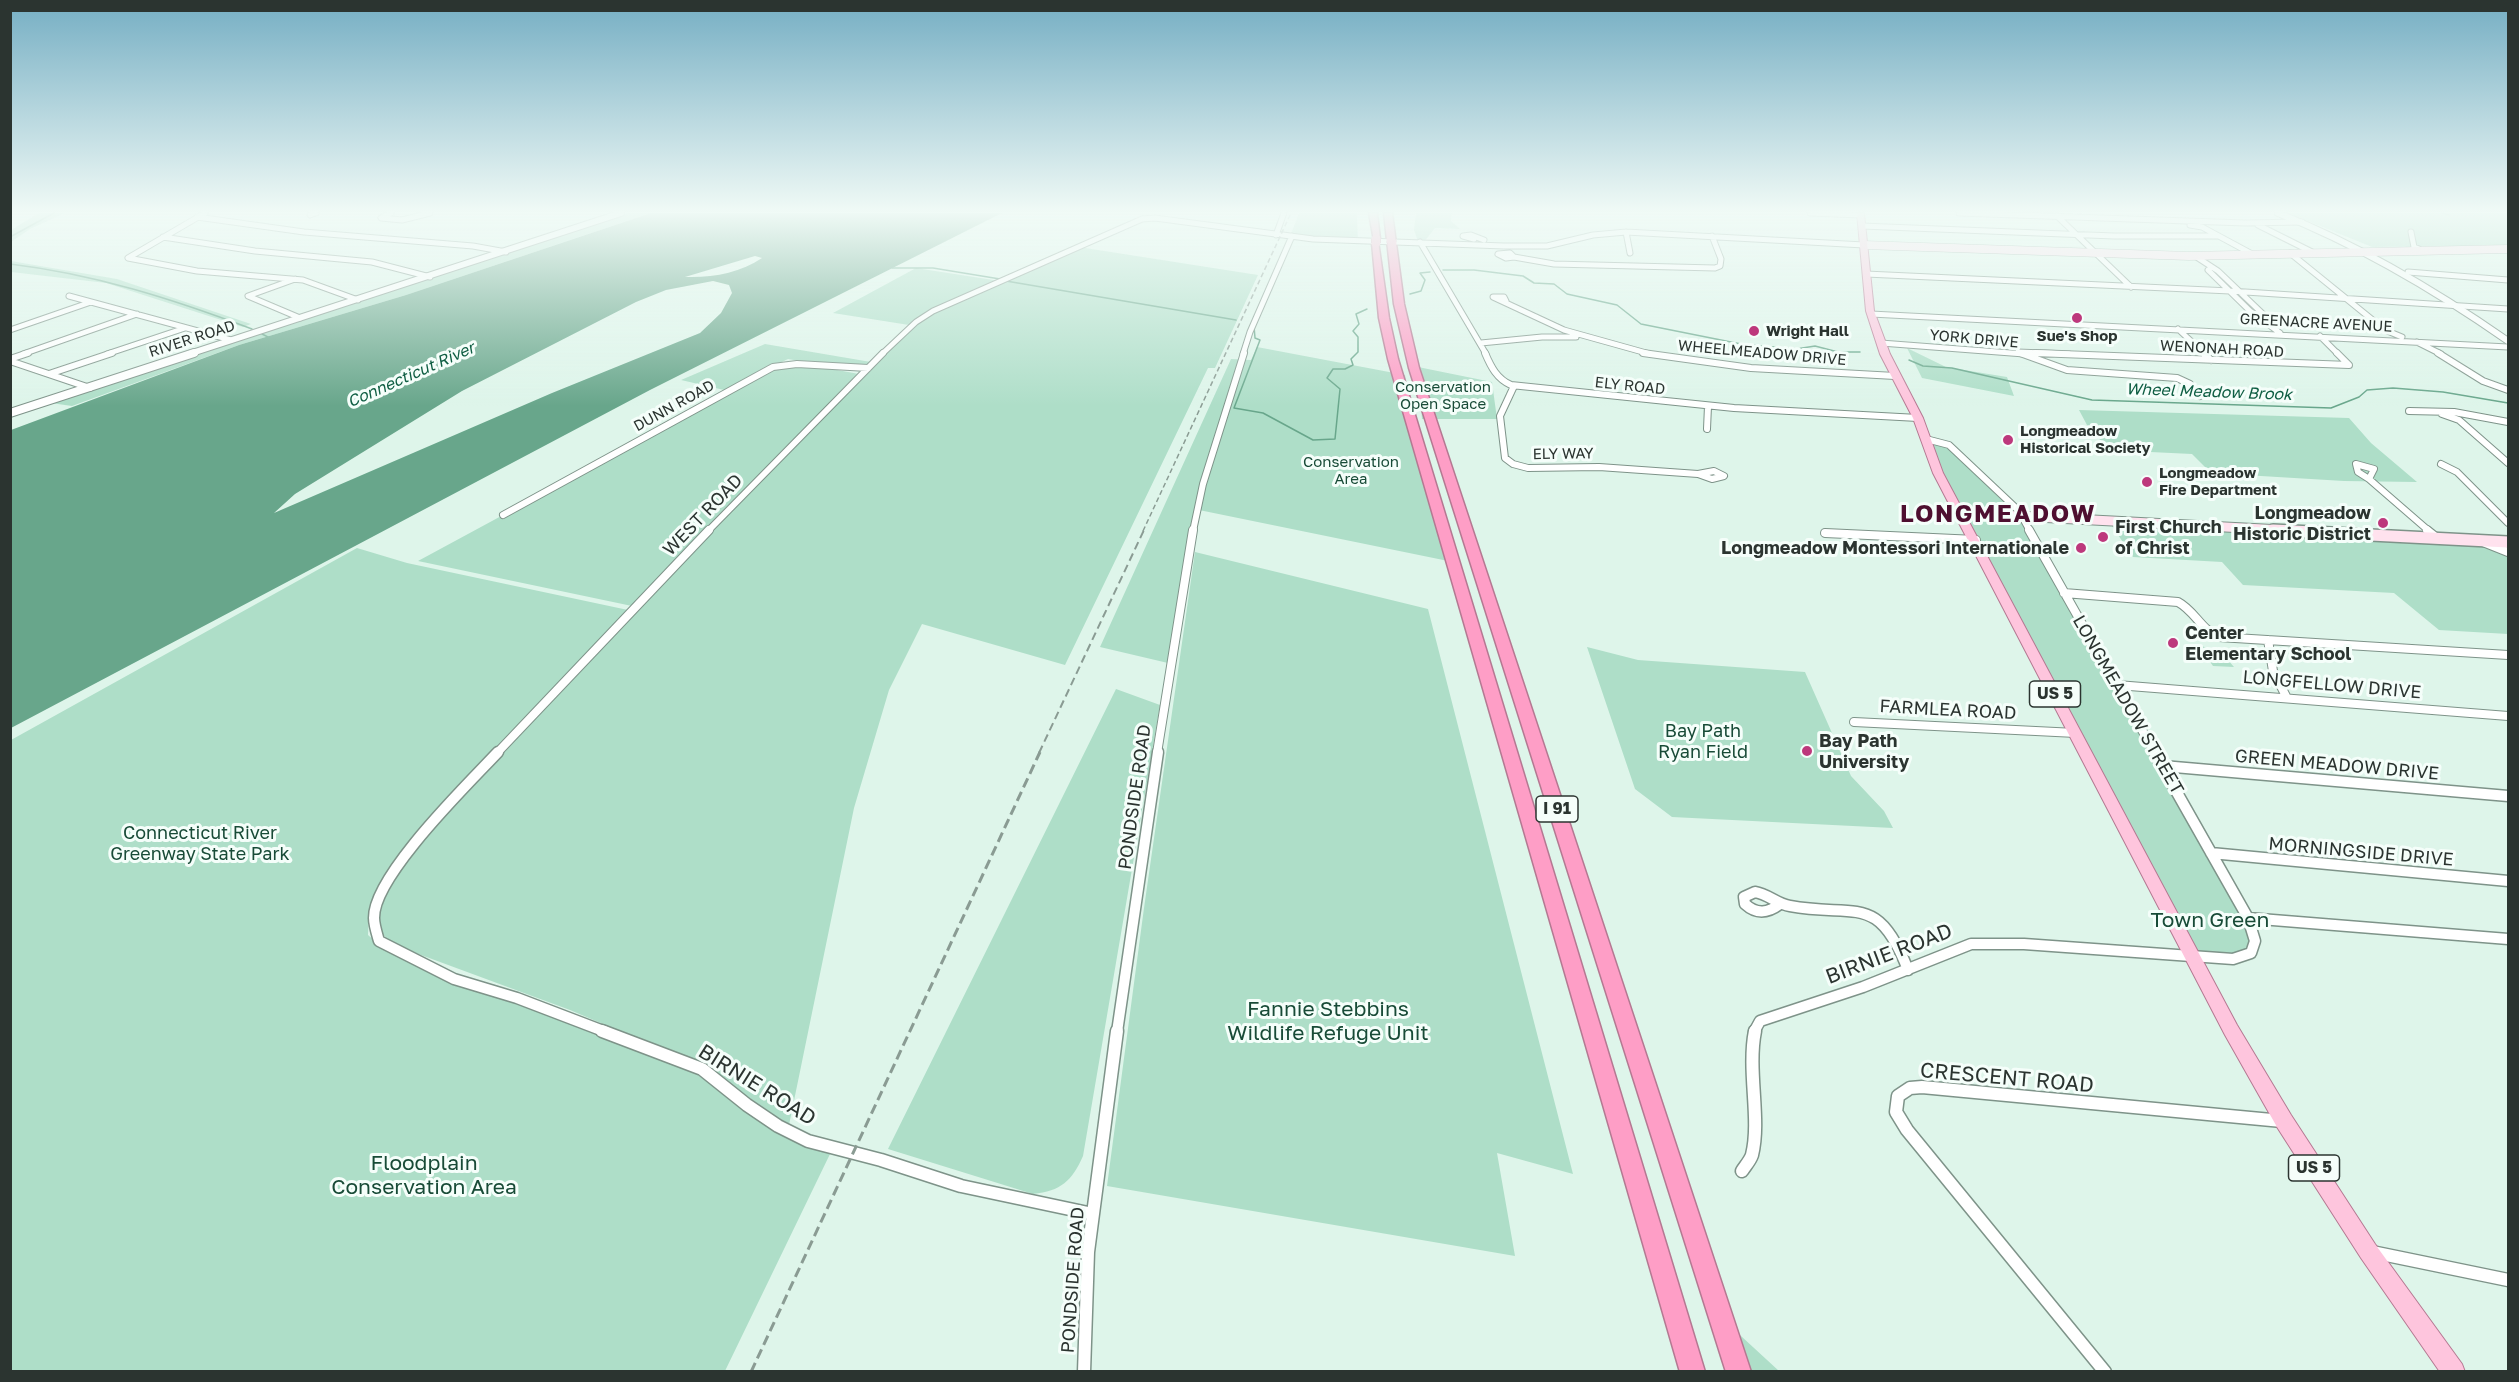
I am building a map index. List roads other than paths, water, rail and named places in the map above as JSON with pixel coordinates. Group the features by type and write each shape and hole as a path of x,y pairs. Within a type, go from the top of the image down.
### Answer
{"highway":[{"name":"I 91","path":"1383,277 1382,311 1395,368 1693,1371"},
{"name":"I 91","path":"1393,277 1409,351 1739,1371"}],"main road":[{"name":"US 5","path":"1866,277 1871,314 1881,343 1895,376 1918,418 1938,473 1976,540 2190,956 2284,1121 2368,1251 2454,1371"},
{"path":"1961,513 2508,542"}],"street":[{"path":"278,277 297,279 358,300"},
{"name":"RIVER ROAD","path":"10,413 428,277"},
{"name":"WEST ROAD","path":"379,941 374,917 380,894 400,863 444,809 688,551 916,322 933,311 1008,277"},
{"name":"PONDSIDE ROAD","path":"1084,1371 1088,1252 1100,1143 1178,616 1197,511 1253,325 1273,277"},
{"path":"1439,277 1480,343 1498,378 1514,386"},
{"path":"1937,277 2230,291 2508,309"},
{"path":"2121,277 2131,287"},
{"path":"2216,277 2250,311 2280,334"},
{"path":"2225,277 2264,315 2264,320"},
{"path":"2320,277 2394,339"},
{"path":"2416,277 2508,341"},
{"path":"2477,277 2508,280"},
{"path":"297,279 248,296 300,318"},
{"path":"69,296 231,340"},
{"path":"10,330 91,302"},
{"name":"WHEELMEADOW DRIVE","path":"1506,302 1559,327 1589,338 1655,354 1713,364 1895,376"},
{"path":"10,360 137,314"},
{"name":"GREENACRE AVENUE","path":"1871,314 2408,339 2508,347"},
{"path":"1549,336 1559,327"},
{"path":"49,374 187,328"},
{"path":"2178,329 2211,360"},
{"path":"2385,330 2438,352 2477,380 2508,390"},
{"name":"WENONAH ROAD","path":"2018,352 2327,366 2349,365 2320,335"},
{"path":"1480,343 1549,336 1589,338"},
{"name":"YORK DRIVE","path":"1881,343 2018,352 2072,370 2179,378 2190,384 2200,396"},
{"path":"2043,361 2050,353"},
{"path":"10,360 90,388"},
{"name":"DUNN ROAD","path":"502,515 773,367 802,363 845,370 869,368"},
{"name":"ELY ROAD","path":"1514,386 1708,406 1918,418"},
{"name":"ELY WAY","path":"1514,386 1500,418 1504,454 1511,464 1528,468 1589,466 1698,474"},
{"path":"1707,429 1708,406"},
{"path":"2409,411 2434,410 2477,415 2508,422"},
{"path":"2434,410 2459,420 2508,464"},
{"path":"2459,420 2458,415 2477,415"},
{"name":"LONGMEADOW STREET","path":"1926,439 1949,444 2013,504 2022,516 2248,918 2255,941 2251,953 2233,959 2190,956"},
{"path":"2441,464 2457,472 2508,523"},
{"path":"2369,479 2438,538"},
{"path":"1825,533 1976,540"},
{"path":"2480,541 2508,552"},
{"path":"2064,593 2180,603 2188,607 2210,635 2508,655"},
{"path":"2268,640 2274,671 2287,698"},
{"name":"LONGFELLOW DRIVE","path":"2117,685 2508,716"},
{"name":"FARMLEA ROAD","path":"1854,722 2076,733"},
{"name":"GREEN MEADOW DRIVE","path":"2163,766 2508,796"},
{"name":"MORNINGSIDE DRIVE","path":"2211,853 2508,881"},
{"path":"1780,904 1875,917 1889,930 1908,970"},
{"path":"2248,918 2324,926 2508,939"},
{"name":"BIRNIE ROAD","path":"379,941 453,979 517,998 702,1069 747,1105 778,1126 818,1144 881,1160 961,1186 1093,1214"},
{"name":"BIRNIE ROAD","path":"1742,1171 1752,1156 1751,1068 1754,1034 1758,1022 1908,970 1958,948 1977,944 2190,956"},
{"name":"CRESCENT ROAD","path":"2105,1371 1907,1130 1895,1108 1898,1096 1910,1088 1922,1087 2284,1121"},
{"path":"2368,1251 2508,1280"}],"water":[{"name":"Connecticut River","path":"458,277 874,277 650,390 11,728 11,430 239,345","holes":["713,281 729,285 732,293 721,313 700,333 552,393 274,513 295,494 462,391 636,302 666,290"]}],"waterway":[{"path":"87,277 133,289 252,329"},
{"name":"Wheel Meadow Brook","path":"991,277 1000,279"},
{"name":"Wheel Meadow Brook","path":"1410,294 1421,291 1425,280 1423,277"},
{"name":"Wheel Meadow Brook","path":"1525,277 1534,283 1554,284 1567,294 1617,305 1641,324 1741,344 1796,349 1815,346 1838,352 1860,352"},
{"name":"Wheel Meadow Brook","path":"1006,281 1236,320"},
{"name":"Wheel Meadow Brook","path":"1254,326 1255,338 1260,340 1234,408 1263,413 1313,440 1335,439 1340,389 1327,378 1333,369 1345,369 1353,365 1351,359 1358,352 1358,337 1353,331 1359,324 1356,314 1367,309"},
{"path":"262,334 270,338"},
{"name":"Wheel Meadow Brook","path":"1909,360 1923,366 1952,368 2092,400 2331,408 2359,397 2367,390 2393,388 2443,392 2508,403"}],"railway":[{"path":"1143,531 1261,277"},
{"path":"1039,753 1144,530"},
{"path":"751,1372 1040,752"}],"place":[{"name":"Sue's Shop","path":"2077,318"},
{"name":"Wright Hall","path":"1754,331"},
{"name":"Longmeadow Historical Society","path":"2008,440"},
{"name":"Longmeadow Fire Department","path":"2147,482"},
{"name":"Longmeadow Historic District","path":"2383,523"},
{"name":"First Church of Christ","path":"2103,537"},
{"name":"Longmeadow Montessori Internationale","path":"2081,548"},
{"name":"Center Elementary School","path":"2173,643"},
{"name":"Bay Path University","path":"1807,751"}],"district":[{"name":"LONGMEADOW","path":"1998,514"}],"park label":[{"name":"Conservation Open Space","path":"1443,396"},
{"name":"Conservation Area","path":"1351,470"},
{"name":"Bay Path Ryan Field","path":"1703,741"},
{"name":"Connecticut River Greenway State Park","path":"200,843"},
{"name":"Town Green","path":"2210,920"},
{"name":"Fannie Stebbins Wildlife Refuge Unit","path":"1328,1021"},
{"name":"Floodplain Conservation Area","path":"424,1175"}]}
